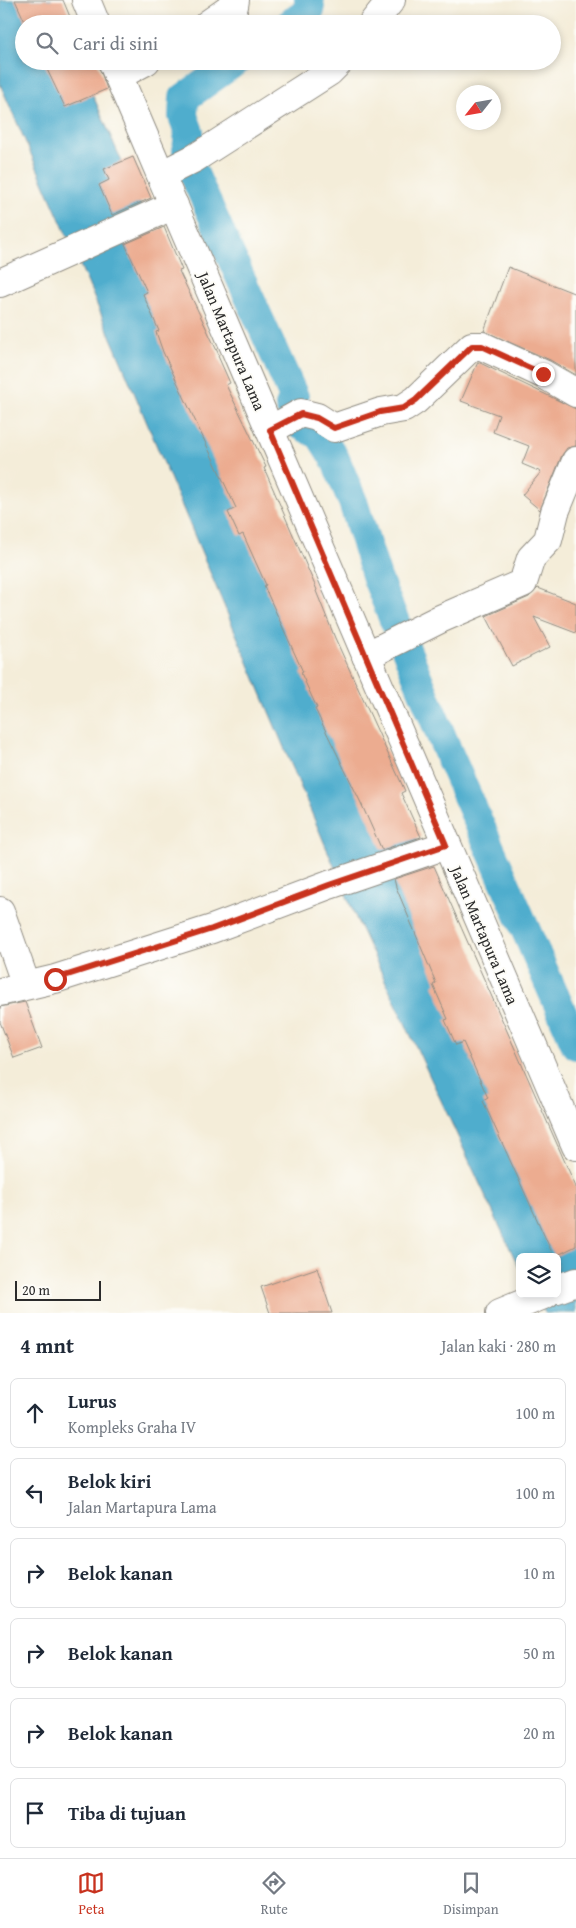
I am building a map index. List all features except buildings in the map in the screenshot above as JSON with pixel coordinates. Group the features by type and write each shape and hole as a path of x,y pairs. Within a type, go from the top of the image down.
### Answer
{"street":[{"path":"86,0 92,15"},
{"path":"221,15 234,6 235,0"},
{"path":"379,15 391,0"},
{"name":"Jalan Martapura Lama","path":"116,70 180,165 165,208 287,421 366,656 439,847 576,1146"},
{"path":"180,165 331,70"},
{"path":"0,283 165,208"},
{"path":"287,421 317,418 334,428 380,412 404,408 416,400 472,346 482,346 543,374 576,393"},
{"path":"366,656 400,638 522,584 531,558 548,540 555,512 576,462"},
{"path":"0,992 55,979 212,929 329,885 439,847"},
{"path":"0,911 26,985"},
{"path":"561,1288 576,1282"},
{"path":"508,1310 536,1298"}],"water":[{"path":"0,0 52,0 58,15 15,15 15,70 82,70 576,1206 576,1313 545,1313 536,1298 561,1298 561,1253 516,1253 516,1261 356,918 87,281 0,84"}],"waterway":[{"path":"302,15 310,9 309,0"},
{"path":"223,70 184,98 183,116 189,132 187,151 193,172 294,397 290,406 299,424 320,435 335,459 353,502 377,578 447,750 576,1045"}],"route":[{"path":"55,979 212,929 329,885 446,845 270,430 301,414 317,418 334,428 380,412 404,408 416,400 472,346 482,346 543,374"}]}
